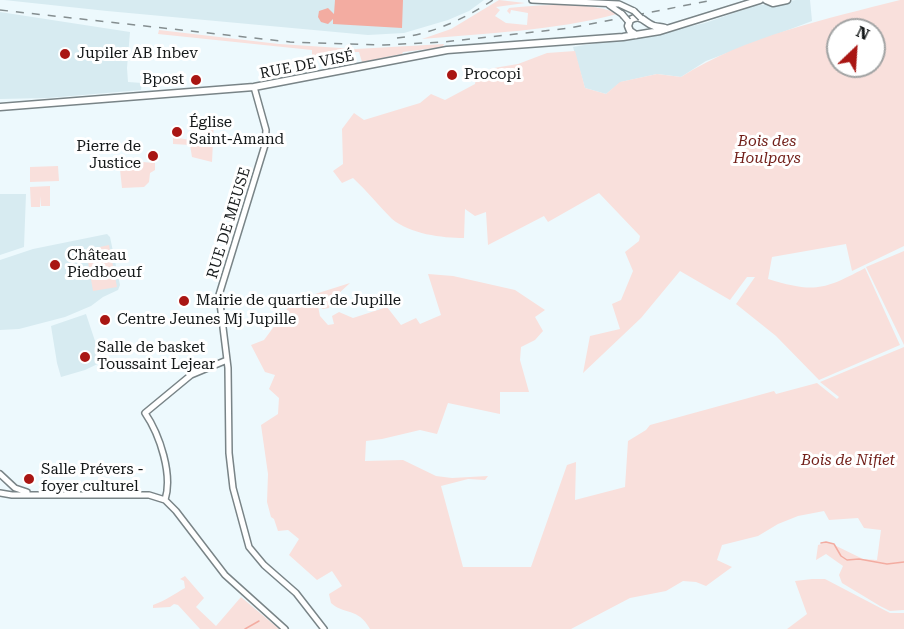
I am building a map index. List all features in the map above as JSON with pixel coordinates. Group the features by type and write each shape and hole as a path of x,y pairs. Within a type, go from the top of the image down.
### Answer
{"main road":[{"name":"RUE DE VISÉ","path":"0,108 254,87 447,50 639,34 704,19 760,0"},
{"path":"766,0 773,3 787,0"},
{"name":"RUE DE VISÉ","path":"617,36 636,17 655,27 666,28"},
{"path":"629,23 630,31 639,34 646,27 643,20"}],"street":[{"path":"532,0 622,5 634,11 643,20"},
{"path":"607,4 622,14 629,23"},
{"name":"RUE DE MEUSE","path":"227,360 219,295 265,145 266,130 254,87"},
{"path":"165,500 167,483 162,450 146,413 191,375 227,360 232,473 246,540 254,554 296,593 324,629"},
{"path":"0,474 18,490 34,493"},
{"path":"2,493 9,491 10,484"},
{"path":"2,493 149,495 165,500 225,575 285,629"}],"shaded area":[{"path":"4,0 484,0 469,11 448,20 404,33 368,35"},
{"path":"335,0 403,0 402,28 333,24 333,19 328,24 321,22 318,17 319,11 328,8 334,14"},
{"path":"810,0 812,21 706,61 681,77 657,74 621,82 606,94 585,88 573,47 674,30 705,23 754,6"},
{"name":"Jupiler AB Inbev","path":"0,12 130,32 128,82 142,83 141,90 48,98 0,99"},
{"path":"0,194 26,194 24,247 0,255"},
{"path":"107,234 110,237 120,285 118,290 91,306 65,317 19,329 0,330 0,260 33,249"},
{"path":"86,314 95,341 106,360 85,370 61,377 51,326"}],"green space":[{"path":"499,0 525,3 496,7 500,10 495,16 506,23 527,25 528,13 511,10 510,14 507,11 509,8 520,7 549,5 595,7 617,14 544,28 422,39 451,29"},
{"name":"Bois des Houlpays","path":"904,0 904,246 852,271 846,244 772,257 768,279 797,286 828,285 865,268 900,345 819,380 776,336 736,304 755,277 747,277 730,300 680,271 641,318 583,373 590,336 620,329 612,304 621,300 633,271 625,252 639,241 640,236 599,193 548,222 544,216 488,245 486,212 475,216 465,209 464,238 417,232 392,219 353,178 342,183 333,171 343,164 342,129 354,113 364,120 420,103 431,94 445,100 475,84 476,78 486,76 490,69 518,64 547,53 575,51 585,88 606,94 620,82 657,74 681,77 732,50 787,30 826,19 826,78 886,78 886,18 830,18"},
{"path":"159,30 279,44 356,49 444,44 443,47 403,52 362,62 359,52 335,52 335,56 312,56 312,50 158,34"},
{"path":"195,120 214,121 212,162 192,157 190,145 173,144 173,137 190,140"},
{"path":"119,160 155,163 155,170 150,173 149,182 144,187 122,188"},
{"path":"58,166 59,181 30,182 30,167"},
{"path":"50,186 50,206 41,206 40,196 40,207 31,207 30,187"},
{"path":"109,245 117,287 93,291 86,250"},
{"path":"904,251 904,345 866,267"},
{"name":"Bois de Nifiet","path":"428,274 453,276 515,290 545,310 535,317 543,331 535,340 521,347 520,360 529,392 500,392 500,414 448,403 437,434 420,430 366,441 365,461 403,460 436,476 452,478 488,476 485,480 468,479 441,486 463,567 531,567 567,465 576,462 575,500 625,487 628,441 650,425 774,391 776,394 817,383 837,399 839,397 820,382 904,347 904,610 890,611 842,583 839,575 843,566 826,554 816,560 818,545 828,542 863,559 877,560 881,530 864,528 858,518 829,520 824,511 798,516 758,536 722,545 717,560 732,567 706,586 683,581 666,591 630,598 571,629 370,629 361,617 336,607 331,603 329,594 342,586 332,571 317,580 289,555 299,539 288,530 278,531 271,517 267,502 268,474 261,425 278,414 279,398 269,389 275,375 265,372 251,345 264,340 293,301 350,283 336,296 330,295 326,299 330,304 329,308 323,309 318,306 320,316 328,325 334,324 332,316 339,312 353,318 387,307 401,325 416,318 420,324 441,315"},
{"path":"185,576 204,598 196,607 216,626 241,597 279,629 200,629 178,605 153,608 153,605 185,588 184,581 180,579"},
{"path":"825,579 890,613 904,613 904,629 787,629 807,614 795,581"}],"waterway":[{"path":"821,543 834,544 841,556 847,560 859,559 887,564 904,562"},
{"path":"245,629 259,621"}],"railway":[{"path":"397,38 448,25 493,0"},
{"path":"0,10 290,42 384,45 443,42 570,28 713,0"}],"place":[{"name":"Jupiler AB Inbev","path":"65,54"},
{"name":"Procopi","path":"452,75"},
{"name":"Bpost","path":"196,80"},
{"name":"Église Saint-Amand","path":"177,132"},
{"name":"Pierre de Justice","path":"153,156"},
{"name":"Château Piedboeuf","path":"55,265"},
{"name":"Mairie de quartier de Jupille","path":"184,301"},
{"name":"Centre Jeunes Mj Jupille","path":"105,320"},
{"name":"Salle de basket Toussaint Lejear","path":"85,357"},
{"name":"Salle Prévers - foyer culturel","path":"29,479"}]}
